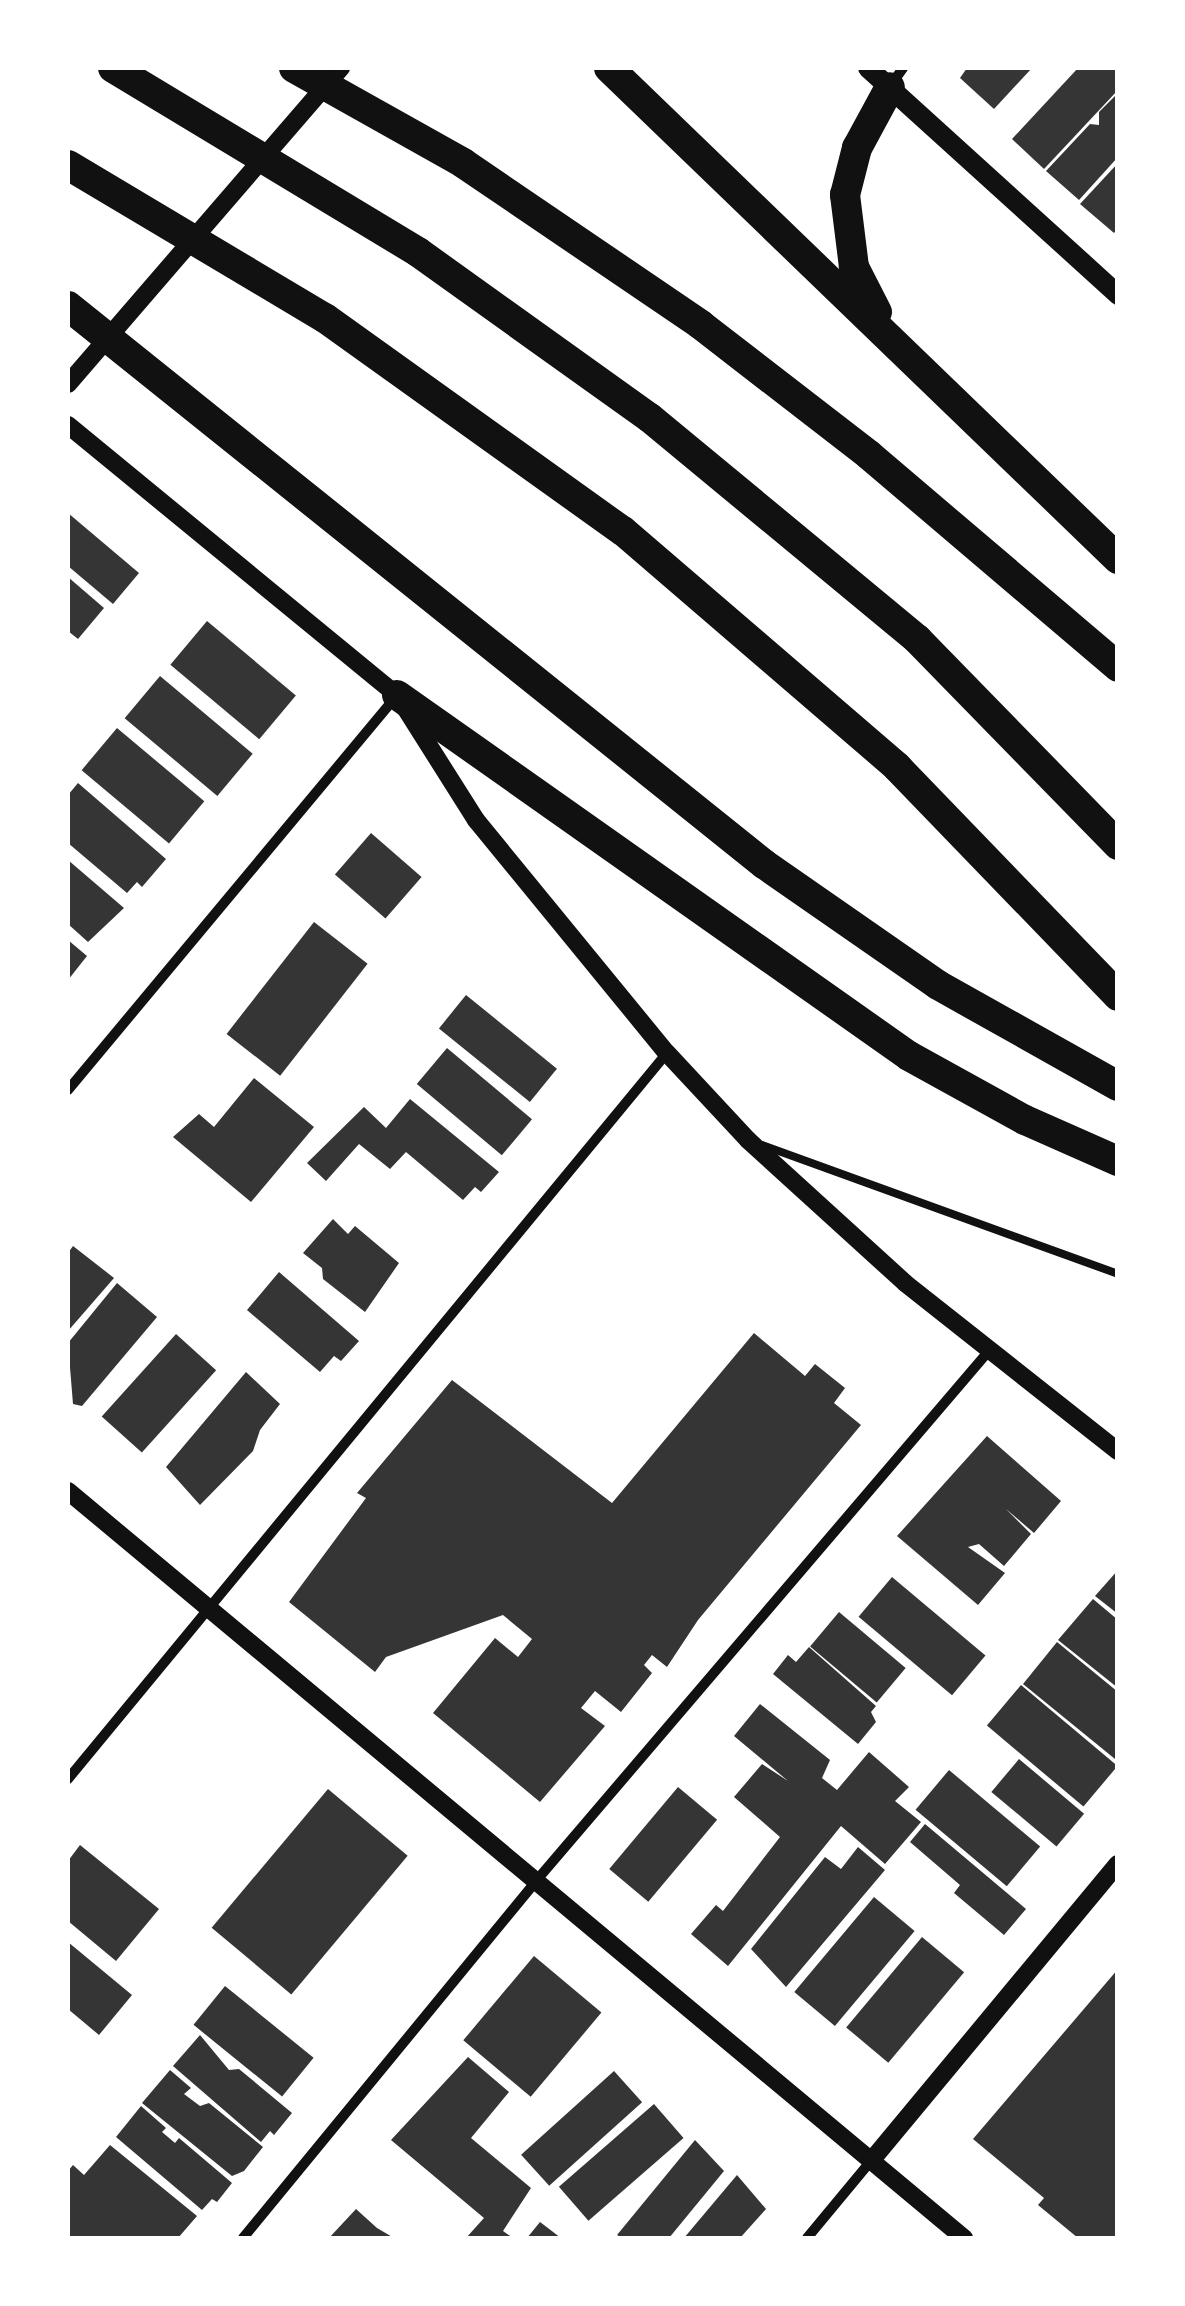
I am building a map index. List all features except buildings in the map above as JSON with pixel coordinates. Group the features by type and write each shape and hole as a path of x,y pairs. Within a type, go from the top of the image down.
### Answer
{"highway":[{"path":"113,68 418,252 650,418 917,639 1112,833"},
{"path":"294,68 464,163 671,303 869,455 1118,666"},
{"path":"609,68 1118,559"},
{"path":"887,74 856,148 845,218 854,266 904,351"},
{"path":"68,165 325,318 622,530 897,767 1118,996"},
{"path":"68,306 764,864 938,985 1118,1086"},
{"path":"397,695 910,1056 1026,1120 1118,1160"}],"main road":[{"path":"887,74 1118,295"}],"street":[{"path":"69,382 341,68"},
{"path":"68,425 397,695 476,820 667,1053 748,1140 988,1352 1118,1450"},
{"path":"68,1090 397,695"},
{"path":"68,1779 667,1053"},
{"path":"243,2238 536,1882 988,1352"},
{"path":"68,1491 964,2238"},
{"path":"807,2238 1118,1864"}],"lane":[{"path":"748,1140 1118,1274"}]}
